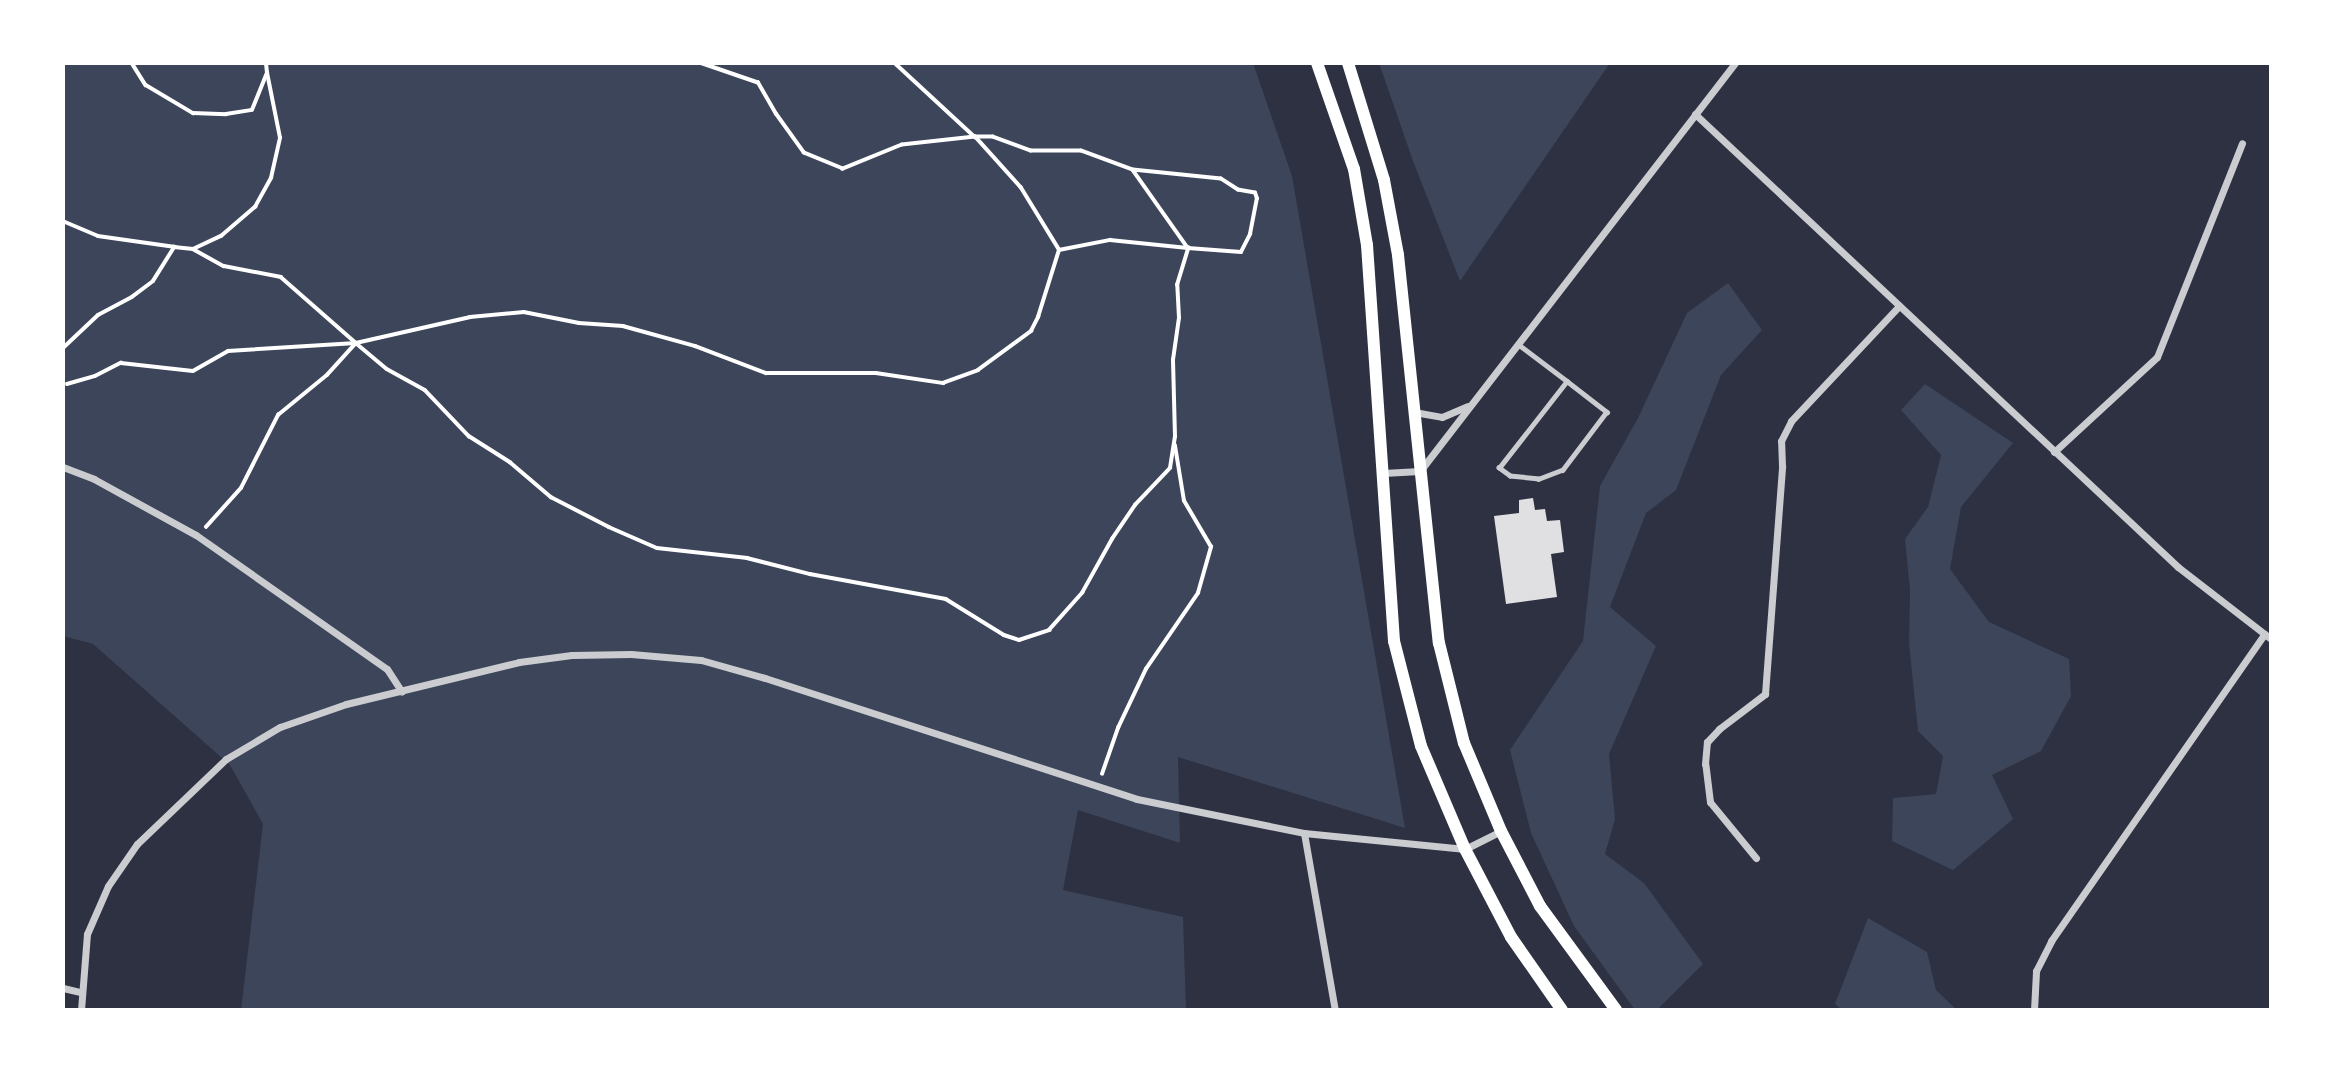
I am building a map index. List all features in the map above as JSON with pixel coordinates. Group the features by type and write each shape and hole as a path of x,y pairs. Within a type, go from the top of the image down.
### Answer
{"main road":[{"path":"1317,63 1354,169 1367,245 1394,641 1421,746 1465,849 1511,937 1562,1010"},
{"path":"1348,63 1384,180 1398,255 1439,643 1464,743 1501,831 1540,906 1616,1010"}],"street":[{"path":"1383,473 1420,471 1735,63"},
{"path":"1695,114 2178,567 2268,636 2051,941 2036,971 2034,1010"},
{"path":"2054,452 2157,356 2242,143"},
{"path":"1756,858 1710,802 1705,764 1707,742 1719,729 1765,694 1782,467 1781,442 1791,421 1899,306"},
{"path":"1413,412 1442,417 1469,406"},
{"path":"63,467 94,479 196,535 387,669 402,692"},
{"path":"81,1010 87,933 108,886 137,844 178,801 226,759 280,727 346,704 519,662 572,655 631,654 701,660 765,678 1137,799 1304,833 1465,849 1501,831"},
{"path":"1304,833 1335,1010"},
{"path":"63,988 81,992"}],"lane":[{"path":"1517,344 1567,381 1607,412 1563,470 1539,479 1510,476 1499,468 1567,381"}],"path":[{"path":"132,63 146,85 193,113 226,114 252,110 267,73"},
{"path":"193,249 221,236 240,222 256,207 271,178 280,138 266,63"},
{"path":"701,63 758,83 804,153 843,169 902,145 957,137 993,137 1031,151 1081,151 1133,170 1221,178 1238,190 1255,193 1257,199 1250,234 1241,251 1110,240 1059,250"},
{"path":"67,384 95,376 121,363 193,371 228,351 356,343 470,317 524,312 579,323 623,326 695,346 766,373 876,373 943,383 978,370 1031,331 1059,250 1021,188 975,137 895,63"},
{"path":"1133,170 1188,248"},
{"path":"63,220 98,236 193,249 224,267 281,277 387,369 425,390 469,436 510,462 551,497 608,527 657,548 747,558 810,574 946,599 1004,635 1019,640 1049,630 1083,593 1112,539 1135,505 1170,468 1175,437"},
{"path":"63,348 98,316 132,297 153,281 174,247"},
{"path":"1100,778 1118,728 1146,669 1198,593 1211,547 1184,501 1175,437 1173,360 1179,318 1177,285 1188,248"},
{"path":"196,535 241,488 278,415 327,374 356,343"}],"shaded area":[{"path":"63,63 1253,63 1292,176 1405,828 1178,757 1180,843 1078,810 1063,890 1183,917 1186,1010 241,1010 263,824 230,765 93,644 63,636"},
{"path":"1379,63 1610,63 1460,281 1413,161"},
{"path":"1728,283 1762,330 1721,375 1676,490 1646,513 1610,607 1656,646 1609,754 1615,819 1605,854 1644,883 1703,964 1657,1010 1635,1010 1574,926 1531,833 1510,750 1583,641 1600,486 1638,418 1687,313"},
{"path":"1925,384 2013,443 1961,507 1950,569 1989,622 2069,659 2071,696 2041,751 1992,775 2013,819 1953,870 1892,841 1893,798 1936,794 1943,756 1918,731 1909,643 1910,590 1905,539 1928,507 1941,455 1901,410"},
{"path":"1868,918 1927,952 1936,990 1957,1010 1842,1010 1835,1004"}],"building":[{"path":"1533,498 1535,510 1545,509 1547,521 1560,520 1564,552 1551,554 1557,597 1506,604 1494,516 1519,513 1519,500"}]}
